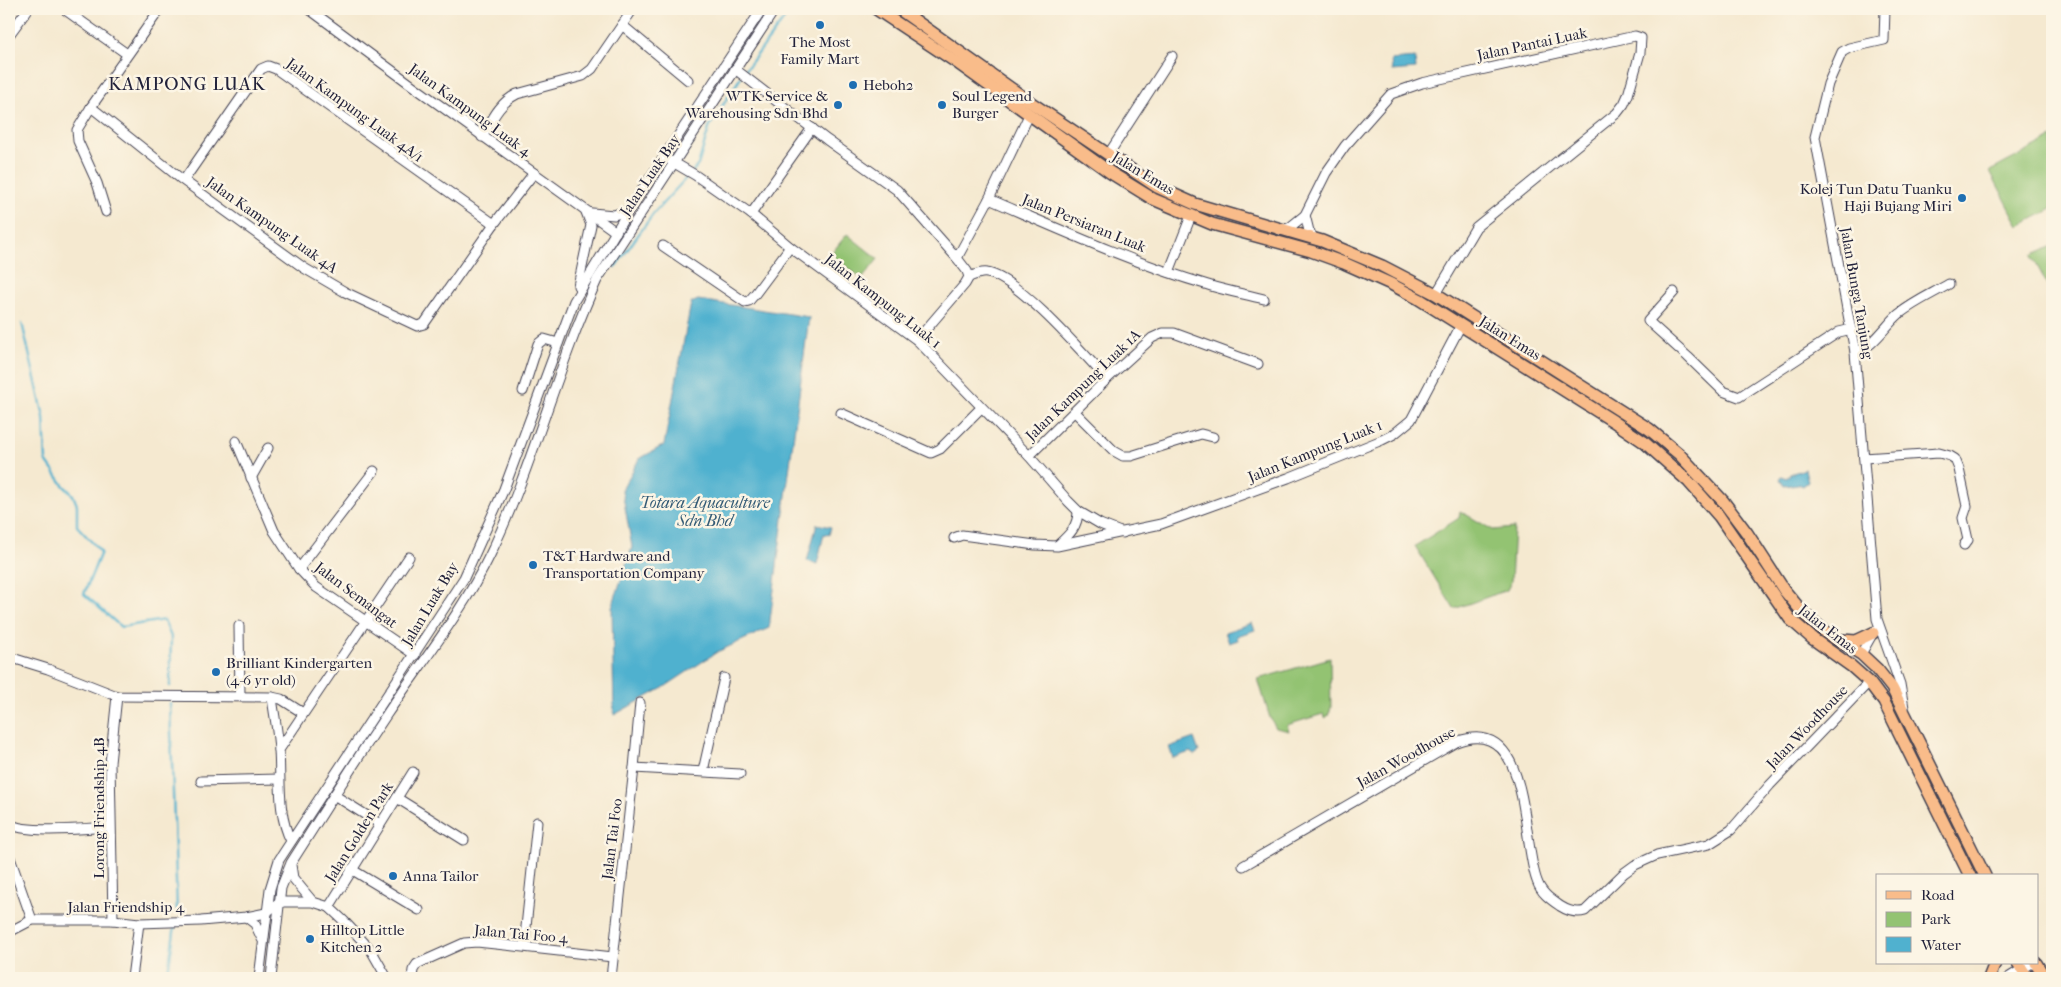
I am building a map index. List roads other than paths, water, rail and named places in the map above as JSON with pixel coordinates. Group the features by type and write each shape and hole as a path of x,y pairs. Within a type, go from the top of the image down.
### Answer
{"main road":[{"name":"Jalan Emas","path":"876,9 1153,199 1212,224 1311,251 1344,263 1419,299 1614,421 1644,442 1689,482 1719,516 1790,619 1869,682 1884,702 1898,727 1969,874"},
{"name":"Jalan Emas","path":"899,9 1157,187 1195,204 1314,239 1382,266 1436,294 1649,429 1679,454 1723,501 1793,602 1816,625 1861,654 1876,668 1892,688 1984,874"},
{"path":"1840,640 1856,641 1873,633"},
{"path":"1861,654 1859,659 1860,667 1869,682"},
{"path":"1989,978 1995,964"}],"street":[{"path":"9,35 28,9"},
{"path":"64,9 127,54"},
{"path":"106,212 97,183 77,137 77,130 127,54 160,9"},
{"name":"Jalan Kampung Luak 4","path":"309,9 616,232"},
{"path":"482,136 501,104 509,98 517,94 583,76 592,69 634,9"},
{"name":"Jalan Luak Bay","path":"259,978 270,888 280,860 415,656 464,578 504,489 574,301 629,210 762,9"},
{"name":"Jalan Luak Bay","path":"270,978 281,888 291,863 387,714 448,624 489,556 515,498 578,320 597,280 628,230 675,163 775,9"},
{"name":"Jalan Bunga Tanjung","path":"1877,619 1855,352 1815,137 1828,84 1840,55 1849,48 1884,40 1885,9"},
{"path":"622,26 688,80"},
{"name":"Jalan Pantai Luak","path":"1280,230 1289,228 1305,215 1326,173 1345,146 1391,94 1422,83 1465,73 1635,36 1640,38 1640,53 1624,104 1617,113 1476,227 1436,294"},
{"path":"1108,155 1172,56"},
{"name":"Jalan Kampung Luak 4A/1","path":"180,177 261,69 268,66 276,69 494,224"},
{"path":"735,69 897,190 957,258 967,271 969,277"},
{"name":"Jalan Kampung Luak 4A","path":"91,107 180,177 304,268 391,316 417,326 424,324 494,224 534,173"},
{"path":"957,258 989,199 1029,115"},
{"path":"751,214 812,128"},
{"name":"Jalan Kampung Luak 1","path":"664,158 695,174 751,214 790,247 917,340 1029,456 1078,511 1100,524 1123,533"},
{"name":"Jalan Persiaran Luak","path":"989,199 1090,242 1169,272 1208,285 1264,299"},
{"path":"574,301 590,236 591,225 588,212 614,214 629,210"},
{"path":"1305,215 1309,231 1314,239"},
{"path":"1169,272 1191,216"},
{"path":"618,246 616,232 628,230"},
{"path":"663,246 745,302 749,301 755,294 790,247"},
{"path":"917,340 969,277 986,272 1001,277 1023,293 1107,378"},
{"path":"1855,352 1863,350 1898,315 1949,284"},
{"path":"1674,292 1645,319 1688,357 1723,392 1735,397 1839,332 1852,329"},
{"name":"Jalan Kampung Luak 1","path":"954,538 962,535 1035,545 1057,546 1123,533 1161,524 1197,512 1288,478 1394,434 1411,420 1461,325"},
{"name":"Jalan Kampung Luak 1A","path":"1029,456 1107,378 1152,338 1163,333 1174,333 1221,351 1241,356 1258,364"},
{"path":"523,392 541,340 544,339 558,343"},
{"path":"841,413 931,453 936,452 946,443 981,408"},
{"path":"1075,412 1114,451 1123,456 1131,456 1202,434 1213,437"},
{"name":"Jalan Semangat","path":"236,441 274,531 299,569 316,587 415,656"},
{"path":"251,478 268,448"},
{"path":"1864,458 1939,453 1955,459 1967,506 1963,518 1968,540 1964,545"},
{"path":"299,569 374,471"},
{"path":"1057,546 1074,529 1078,520 1078,511"},
{"path":"279,750 409,557"},
{"path":"1861,654 1873,633 1877,619"},
{"path":"1877,619 1900,684 1906,714"},
{"path":"239,626 240,696"},
{"path":"9,657 48,668 117,696 272,697 281,699 303,712"},
{"path":"703,771 724,678"},
{"name":"Jalan Woodhouse","path":"1243,866 1456,742 1469,737 1482,737 1496,744 1506,753 1516,774 1523,800 1533,866 1541,890 1552,901 1565,909 1578,913 1585,911 1624,873 1635,865 1657,855 1709,844 1731,830 1777,778 1869,682"},
{"name":"Lorong Friendship 4B","path":"114,920 110,827 110,763 117,696"},
{"path":"272,697 279,750 279,780 285,827 291,841"},
{"name":"Jalan Tai Foo","path":"610,978 640,703"},
{"path":"634,768 740,774"},
{"name":"Jalan Golden Park","path":"329,907 413,772"},
{"path":"201,781 279,780"},
{"path":"334,796 380,824"},
{"path":"397,798 464,840"},
{"path":"524,946 537,822"},
{"path":"9,824 14,828 34,830 110,827"},
{"path":"9,855 32,920"},
{"path":"291,863 293,878 313,902"},
{"path":"351,869 419,910"},
{"path":"276,928 266,913 279,902 313,902 329,907 371,950 387,978"},
{"name":"Jalan Friendship 4","path":"9,932 32,920 114,920 139,923 266,913"},
{"path":"246,916 255,924 263,942"},
{"path":"132,978 139,923"},
{"name":"Jalan Tai Foo 4","path":"412,978 413,970 417,964 464,943 477,942 524,946 613,957"},
{"path":"2008,978 2032,969"}],"water":[{"path":"1415,58 1416,69 1392,71 1391,60"},
{"name":"Totara Aquaculture Sdn Bhd","path":"698,300 809,317 769,628 717,652 663,688 614,715 612,607 632,547 622,490 639,459 664,445 691,303"},
{"path":"1805,469 1808,482 1803,486 1797,484 1784,486 1780,479 1782,476 1787,478 1790,474"},
{"path":"817,524 831,527 829,535 824,534 817,564 807,561"},
{"path":"1252,623 1255,630 1237,636 1238,640 1229,643 1225,632"},
{"path":"1194,738 1199,752 1194,755 1190,752 1173,758 1169,747"}],"waterway":[{"path":"744,72 792,9"},
{"path":"693,171 698,165 710,125 741,77"},
{"path":"615,267 654,213 689,175"},
{"path":"22,323 44,417 46,461 73,495 77,505 77,526 101,552 84,594 121,627 164,620 171,637 170,686"},
{"path":"170,703 177,910"},
{"path":"167,978 175,925"}],"place":[{"name":"The Most Family Mart","path":"820,25"},
{"name":"Heboh2","path":"853,85"},
{"name":"WTK Service & Warehousing Sdn Bhd","path":"838,105"},
{"name":"Soul Legend Burger","path":"942,105"},
{"name":"Kolej Tun Datu Tuanku Haji Bujang Miri","path":"1962,198"},
{"name":"T&T Hardware and Transportation Company","path":"533,565"},
{"name":"Brilliant Kindergarten (4-6 yr old)","path":"216,672"},
{"name":"Anna Tailor","path":"393,876"},
{"name":"Hilltop Little Kitchen 2","path":"310,939"}],"district":[{"name":"KAMPONG LUAK","path":"187,84"}]}
